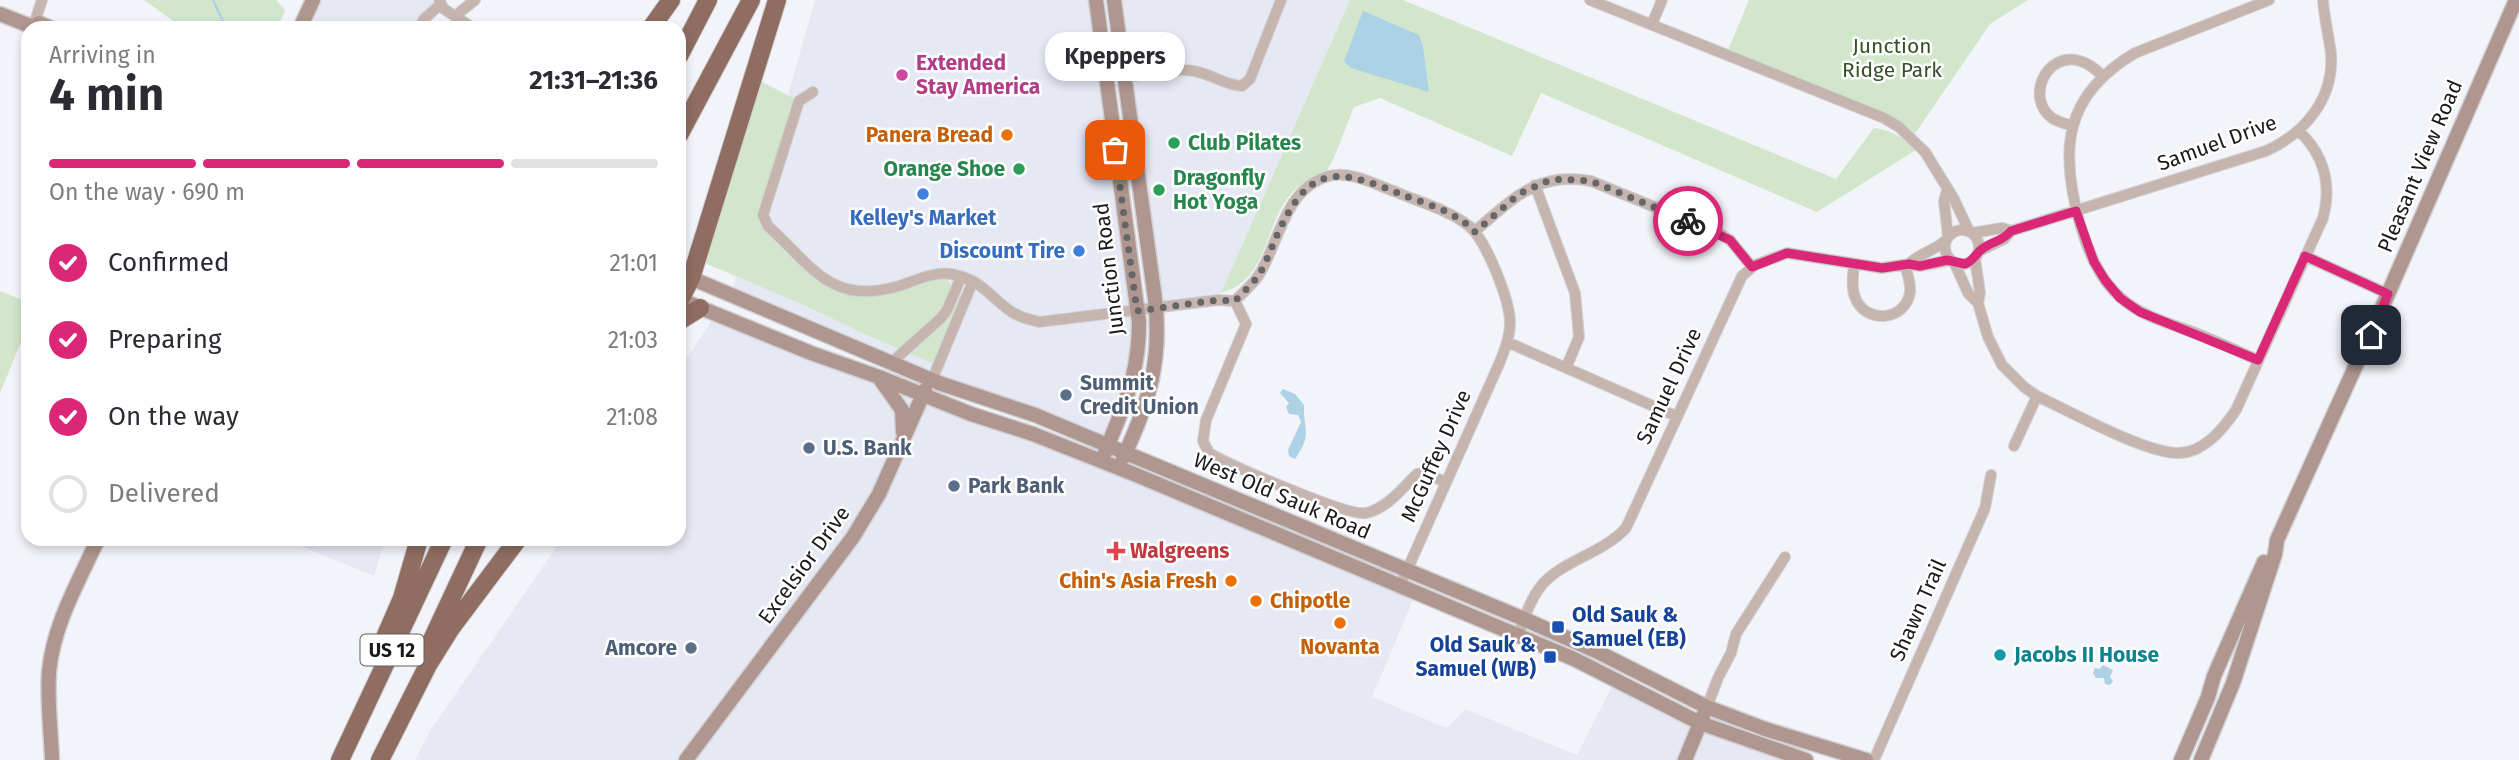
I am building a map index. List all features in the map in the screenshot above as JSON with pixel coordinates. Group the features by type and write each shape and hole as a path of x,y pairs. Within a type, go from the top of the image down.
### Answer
{"highway":[{"path":"656,21 671,0"},
{"path":"686,42 708,0"},
{"path":"686,122 751,0"},
{"path":"686,273 777,0"},
{"path":"686,317 701,308"},
{"path":"332,760 402,598 417,546"},
{"name":"US 12","path":"340,760 441,546"},
{"name":"US 12","path":"378,760 477,546"},
{"path":"378,760 428,665 451,628 513,546"}],"street":[{"path":"35,21 42,0"},
{"path":"303,21 313,0"},
{"path":"456,19 460,12 475,0"},
{"name":"Junction Road","path":"1096,0 1137,311 1139,344 1134,381 1101,461"},
{"name":"Junction Road","path":"1114,0 1156,309 1158,341 1153,382 1118,468"},
{"path":"1126,77 1187,70 1242,86 1250,79 1281,0"},
{"path":"1590,0 1884,118 1899,127 1925,152 1978,241 1978,303 1988,337 2003,365 2024,387 2037,396 2143,446 2178,454 2199,448 2222,431 2236,410 2323,218 2328,199 2327,181 2320,158 2299,131"},
{"path":"1652,24 1662,0"},
{"path":"2258,360 2140,312 2120,298 2094,262 2076,211 2068,161 2073,126 2082,104 2103,76 2118,63 2135,53 2269,0"},
{"name":"Samuel Drive","path":"1977,255 2004,239 2011,231 2266,151 2289,139 2312,118 2322,101 2331,70 2323,0"},
{"name":"Pleasant View Road","path":"2181,760 2268,552 2277,540 2388,294 2516,0"},
{"path":"423,21 440,2 460,21"},
{"path":"0,14 21,22"},
{"path":"2073,126 2055,120 2046,112 2040,100 2039,89 2045,74 2050,66 2071,59 2090,65 2103,76"},
{"path":"813,92 799,101 763,215 768,226 828,282 849,292 884,290 943,274 961,277 980,284 1009,310 1023,318 1039,322 1218,300 1235,301"},
{"path":"1235,301 1261,272 1293,203 1307,187 1329,176 1347,176 1367,181 1457,218 1475,232 1490,260 1509,308 1510,333 1507,342 1676,416"},
{"path":"1475,232 1519,194 1535,186 1561,179 1591,181 1718,233 1730,240 1752,267 1787,253 1882,268 1952,261 1965,264 1977,255"},
{"path":"1535,186 1575,293 1579,337 1566,368"},
{"path":"1947,190 1944,201 1947,238 1945,250 1968,293 1978,303"},
{"name":"Samuel Drive","path":"1971,232 2002,228 2011,231"},
{"path":"1907,264 1916,256 1939,246 1958,230 1971,232"},
{"path":"2305,256 2388,294"},
{"path":"1854,265 1853,294 1861,309 1880,317 1898,312 1906,303 1910,289 1907,264"},
{"name":"Samuel Drive","path":"1518,636 1536,593 1547,580 1602,549 1626,528 1742,276 1752,267"},
{"name":"West Old Sauk Road","path":"686,276 932,380 1035,415 1524,619 1596,651 1707,708 1866,760"},
{"path":"892,362 941,318 961,277"},
{"path":"932,380 973,281"},
{"path":"1235,301 1246,324 1206,420 1203,441 1209,453 1303,495 1353,513 1365,514 1382,506 1417,474 1423,472 1446,482"},
{"name":"West Old Sauk Road","path":"686,302 811,353 1101,461 1574,659 1700,723 1806,760"},
{"name":"McGuffey Drive","path":"1400,586 1507,342"},
{"path":"878,377 902,410 903,437"},
{"name":"Excelsior Drive","path":"686,760 853,537 879,494 921,395 932,380"},
{"path":"2014,446 2037,396"},
{"name":"Shawn Trail","path":"1874,760 1985,508 1991,475"},
{"name":"Pleasant View Road","path":"2201,760 2233,683 2272,565 2277,540"},
{"path":"52,760 49,685 53,644 95,546"},
{"path":"1685,760 1731,653 1736,634 1785,557"}],"shaded area":[{"path":"313,0 439,0 424,21 303,21"},
{"path":"815,0 1096,0 1139,344 1108,445 731,295"},
{"path":"1114,0 1350,0 1218,300 1156,308"},
{"path":"716,314 1416,593 1372,697 1447,728 1465,709 1577,755 1615,680 1806,760 415,760 430,731 557,546 686,546 686,359"},
{"path":"301,546 383,546 374,576"}],"green space":[{"path":"144,0 276,0 285,10 281,21 173,21"},
{"path":"1350,0 1403,0 1836,179 1874,128 1897,135 1916,150 1817,212 1541,93 1512,156 1380,98 1354,107 1329,168 1290,195 1248,277 1236,287 1221,293"},
{"name":"Junction Ridge Park","path":"1749,0 2028,0 1990,24 1912,138 1899,127 1726,55"},
{"path":"752,77 799,101 763,215 828,282 849,292 943,273 955,291 966,297 938,366 700,259"},
{"path":"0,291 21,299 21,342 0,393"}],"water":[{"path":"1363,11 1419,35 1429,92 1351,68 1344,61"},
{"path":"1283,389 1295,394 1304,405 1304,444 1295,459 1289,456 1288,450 1301,422 1298,415 1289,414 1286,407 1289,403 1280,393"},
{"path":"2103,665 2113,670 2110,677 2113,681 2110,685 2105,684 2104,678 2096,678 2093,673 2095,668 2100,669"}],"waterway":[{"path":"213,0 223,21"}],"way so far":[{"path":"1115,150 1137,311 1218,300 1235,301 1261,272 1293,203 1307,187 1329,176 1347,176 1367,181 1457,218 1475,232 1519,194 1545,182 1561,179 1591,181 1688,221"}],"place":[{"name":"Extended Stay America","path":"902,75"},
{"name":"Panera Bread","path":"1007,135"},
{"name":"Club Pilates","path":"1174,143"},
{"name":"Kpeppers","path":"1115,150"},
{"name":"Orange Shoe","path":"1019,169"},
{"name":"Dragonfly Hot Yoga","path":"1159,190"},
{"name":"Kelley's Market","path":"923,194"},
{"name":"Discount Tire","path":"1079,251"},
{"name":"Summit Credit Union","path":"1066,395"},
{"name":"U.S. Bank","path":"809,448"},
{"name":"Park Bank","path":"954,486"},
{"name":"Walgreens","path":"1116,551"},
{"name":"Chin's Asia Fresh","path":"1231,581"},
{"name":"Chipotle","path":"1256,601"},
{"name":"Novanta","path":"1340,623"},
{"name":"Old Sauk & Samuel (EB)","path":"1558,627"},
{"name":"Amcore","path":"691,648"},
{"name":"Jacobs II House","path":"2000,655"},
{"name":"Old Sauk & Samuel (WB)","path":"1550,657"}],"route":[{"path":"1688,221 1730,240 1752,267 1787,253 1854,265 1893,268 1947,260 1965,264 1971,262 1982,249 2004,239 2011,231 2076,211 2094,262 2105,280 2120,298 2140,312 2258,360 2305,256 2388,294 2371,335"}]}
